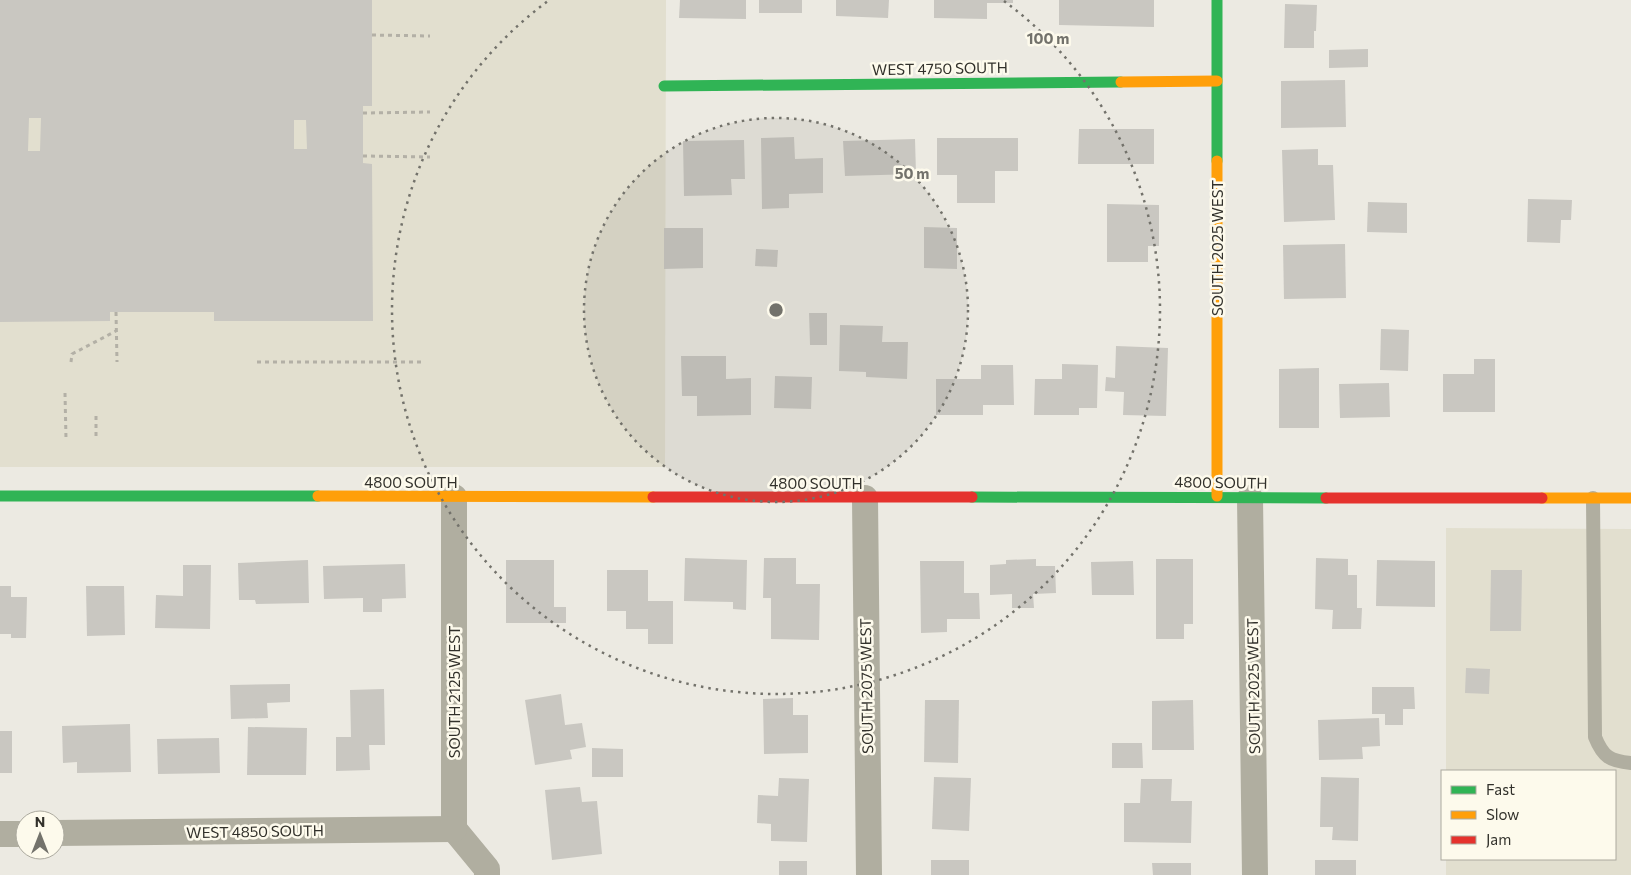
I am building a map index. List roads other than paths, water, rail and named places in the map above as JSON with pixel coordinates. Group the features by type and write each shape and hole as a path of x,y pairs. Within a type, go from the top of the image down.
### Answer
{"main road":[{"name":"SOUTH 2025 WEST","path":"1217,0 1217,496"},
{"name":"WEST 4750 SOUTH","path":"664,86 1217,81"},
{"name":"4800 SOUTH","path":"0,496 1631,498"}],"street":[{"name":"SOUTH 2125 WEST","path":"454,497 454,829"},
{"name":"SOUTH 2075 WEST","path":"864,498 868,875"},
{"name":"SOUTH 2025 WEST","path":"1250,498 1255,875"},
{"name":"WEST 4850 SOUTH","path":"65,834 454,829"},
{"path":"454,829 487,869 487,875"},
{"path":"0,834 15,834"}],"lane":[{"path":"1593,498 1595,737 1599,747 1614,761 1631,763"}]}
